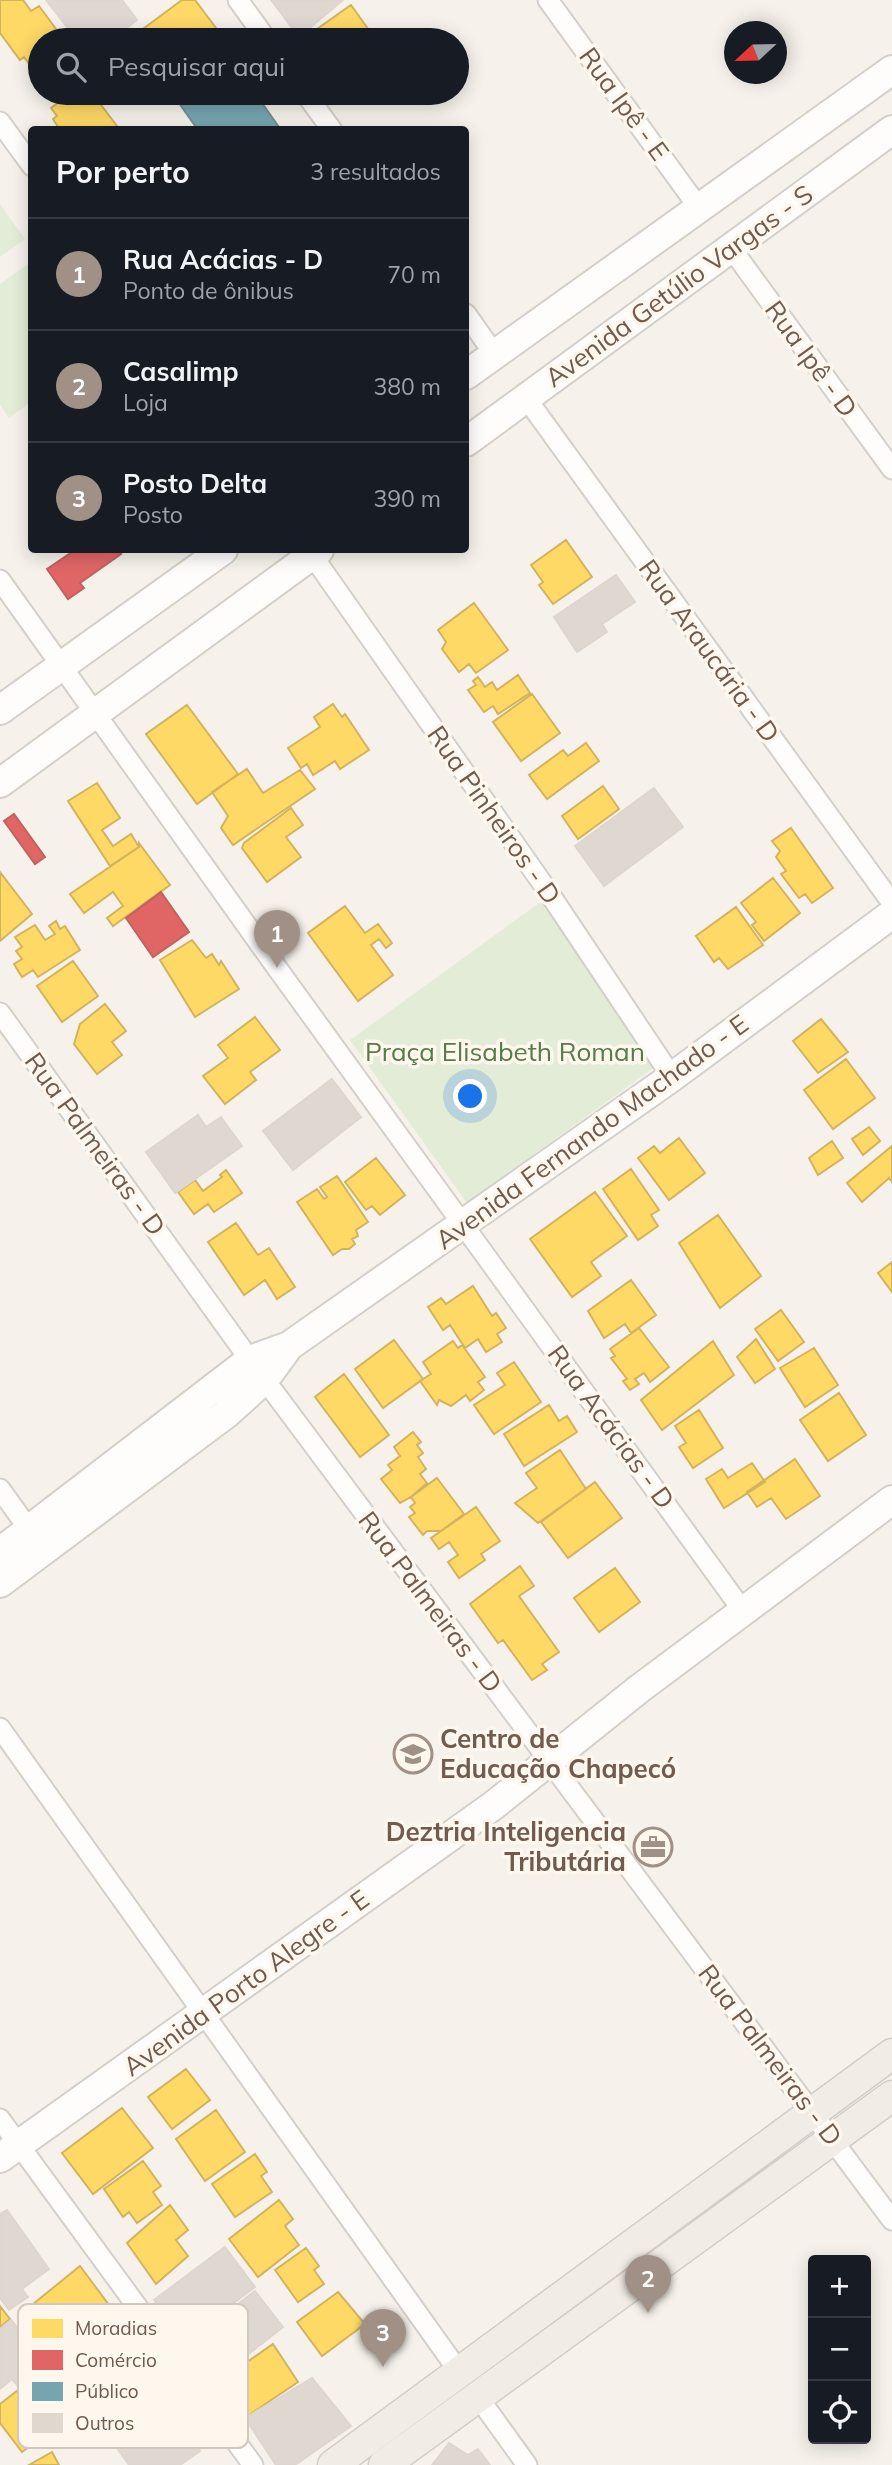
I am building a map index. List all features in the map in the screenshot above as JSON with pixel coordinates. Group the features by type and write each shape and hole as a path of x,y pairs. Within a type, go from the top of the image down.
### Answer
{"main road":[{"path":"333,2465 892,2053"},
{"path":"384,2465 892,2096"},
{"path":"642,2239 660,2264"},
{"path":"460,2372 478,2397"}],"street":[{"path":"238,0 258,28"},
{"name":"Rua Ipê - E","path":"548,0 699,208"},
{"name":"Avenida Getúlio Vargas - S","path":"469,373 699,208 890,76"},
{"path":"314,105 329,126"},
{"path":"0,122 28,160"},
{"name":"Avenida Getúlio Vargas - S","path":"469,440 892,130"},
{"name":"Rua Ipê - D","path":"730,248 892,469"},
{"path":"469,318 495,355"},
{"name":"Rua Araucária - D","path":"526,398 892,904"},
{"path":"0,709 219,553"},
{"path":"0,783 314,553"},
{"name":"Rua Pinheiros - D","path":"316,553 672,1077"},
{"name":"Rua Acácias - D","path":"0,580 277,968 743,1611"},
{"name":"Avenida Fernando Machado - E","path":"0,1583 37,1540 257,1369 672,1077 892,914"},
{"name":"Rua Palmeiras - D","path":"0,1013 257,1369 892,2220"},
{"path":"0,1489 37,1540"},
{"name":"Avenida Porto Alegre - E","path":"9,2152 494,1805 639,1689 892,1500"},
{"name":"Avenida Fernando Machado - E","path":"0,1552 37,1540"},
{"path":"0,1728 460,2372"},
{"path":"0,2119 9,2152 127,2304"},
{"path":"478,2397 527,2465"},
{"path":"240,2448 253,2465"}],"green space":[{"path":"0,204 25,239 0,257"},
{"path":"28,264 28,404 9,418 0,405 0,284"},
{"name":"Praça Elisabeth Roman","path":"542,901 659,1064 467,1203 350,1040"}],"building: Moradias":[{"path":"0,0 23,0 31,11 39,6 55,28 28,28 28,63 24,57 20,60 0,33"},
{"path":"182,0 195,0 216,28 144,28"},
{"path":"351,5 367,28 318,28"},
{"path":"55,105 101,105 117,126 57,126 53,119 57,116 51,108"},
{"path":"566,540 592,577 553,604 539,585 543,582 531,565"},
{"path":"474,603 508,650 476,673 469,664 459,672 442,649 446,642 438,630"},
{"path":"518,675 530,693 498,714 493,706 484,712 468,690 476,685 473,681 478,677 485,687 492,682 497,690"},
{"path":"532,694 560,733 521,761 493,722"},
{"path":"333,704 342,717 345,714 369,750 340,769 335,761 313,775 307,764 301,768 288,748 320,727 314,717"},
{"path":"187,705 238,774 197,804 146,734"},
{"path":"586,743 599,761 547,799 529,775 563,750 568,756"},
{"path":"247,769 263,793 300,770 315,789 233,845 221,828 228,816 212,792"},
{"path":"97,783 120,818 102,830 113,846 131,834 139,847 110,866 68,801"},
{"path":"603,786 619,809 578,839 562,816"},
{"path":"291,808 303,825 286,837 301,857 267,882 242,848 244,843"},
{"path":"791,828 833,888 812,903 805,894 799,898 781,874 786,871 776,857 780,851 772,841"},
{"path":"139,843 170,885 113,926 107,918 123,906 113,892 84,913 70,894 139,847"},
{"path":"0,872 32,914 0,941"},
{"path":"773,878 800,913 764,941 752,925 756,922 741,903"},
{"path":"345,906 365,933 378,924 392,943 386,948 379,939 371,945 393,975 358,1001 308,933"},
{"path":"736,907 763,945 728,969 719,958 714,962 696,936"},
{"path":"56,921 60,929 65,926 80,950 38,977 33,970 22,977 14,964 22,959 16,951 22,947 15,937 35,925 45,940 55,934 49,926"},
{"path":"192,940 206,958 212,954 219,965 221,961 239,989 195,1017 160,960"},
{"path":"73,961 98,996 62,1022 37,986"},
{"path":"105,1004 126,1031 112,1042 122,1055 97,1074 74,1044 80,1024"},
{"path":"255,1017 280,1050 250,1072 256,1080 225,1104 203,1076 228,1058 218,1045"},
{"path":"821,1019 848,1052 818,1073 793,1041"},
{"path":"846,1059 875,1098 833,1129 804,1090"},
{"path":"869,1127 880,1141 863,1155 852,1139"},
{"path":"679,1138 705,1173 669,1200 638,1158 654,1146 660,1153"},
{"path":"832,1141 843,1158 818,1175 809,1158"},
{"path":"892,1146 892,1182 889,1178 862,1202 847,1183"},
{"path":"376,1158 405,1195 380,1215 372,1206 366,1210 345,1182"},
{"path":"631,1169 659,1210 651,1215 658,1226 638,1240 603,1189"},
{"path":"226,1170 242,1193 214,1212 208,1204 194,1214 178,1192 195,1180 203,1191 222,1177 220,1175"},
{"path":"337,1176 368,1222 356,1230 358,1236 352,1239 355,1244 333,1255 297,1202 317,1189 324,1199 327,1197 320,1187"},
{"path":"595,1192 627,1236 591,1262 601,1276 572,1297 530,1239"},
{"path":"718,1215 761,1276 720,1308 679,1243"},
{"path":"236,1223 258,1255 269,1248 295,1287 277,1299 265,1280 244,1295 208,1242"},
{"path":"892,1262 892,1292 878,1273"},
{"path":"631,1280 656,1315 631,1333 625,1324 604,1338 588,1311"},
{"path":"473,1286 492,1316 496,1313 506,1328 497,1334 502,1342 486,1352 478,1339 465,1348 450,1325 443,1330 428,1307 441,1298 446,1304"},
{"path":"781,1310 804,1342 778,1361 755,1329"},
{"path":"639,1328 669,1367 650,1382 644,1373 635,1379 639,1384 630,1390 623,1381 627,1379 611,1358 615,1356 610,1349"},
{"path":"756,1339 775,1369 755,1383 737,1357"},
{"path":"394,1340 423,1379 383,1408 355,1369"},
{"path":"453,1341 458,1348 462,1345 485,1377 478,1382 484,1390 470,1401 466,1395 451,1406 439,1400 437,1405 420,1381 431,1374 423,1362"},
{"path":"713,1341 734,1375 662,1430 641,1400"},
{"path":"814,1348 838,1385 805,1407 780,1368"},
{"path":"514,1362 541,1402 494,1434 474,1405 505,1385 497,1373"},
{"path":"344,1374 389,1435 360,1457 315,1397"},
{"path":"839,1393 866,1435 828,1461 800,1420"},
{"path":"549,1405 559,1421 567,1416 577,1432 524,1466 504,1434"},
{"path":"699,1410 723,1448 693,1468 679,1447 686,1443 675,1426"},
{"path":"413,1432 421,1442 417,1445 423,1453 418,1457 426,1469 420,1474 427,1483 400,1503 381,1479 392,1470 388,1465 400,1456 394,1447"},
{"path":"560,1450 586,1489 538,1523 515,1503 537,1488 526,1473"},
{"path":"795,1459 820,1496 786,1519 771,1498 757,1507 747,1492"},
{"path":"752,1463 765,1482 724,1508 706,1479 722,1469 728,1478"},
{"path":"437,1478 464,1514 441,1531 427,1531 423,1535 409,1517 415,1513 410,1507 415,1503 411,1497"},
{"path":"595,1482 622,1518 568,1558 541,1522"},
{"path":"476,1507 500,1541 481,1554 485,1560 459,1578 448,1562 458,1555 449,1542 439,1549 431,1538"},
{"path":"520,1566 534,1586 519,1596 559,1652 542,1664 547,1670 532,1680 503,1640 498,1643 470,1604"},
{"path":"615,1568 640,1602 599,1632 574,1598"},
{"path":"186,2069 210,2100 172,2129 148,2097"},
{"path":"122,2108 153,2148 93,2194 62,2153"},
{"path":"216,2110 245,2152 205,2181 176,2139"},
{"path":"255,2154 267,2172 261,2176 272,2192 235,2217 212,2184"},
{"path":"143,2161 161,2186 153,2192 162,2205 137,2223 129,2212 123,2217 104,2189"},
{"path":"279,2200 293,2219 285,2226 299,2245 258,2277 229,2239"},
{"path":"170,2205 188,2230 176,2240 188,2256 156,2284 127,2243"},
{"path":"306,2248 319,2266 314,2270 324,2284 298,2302 275,2270"},
{"path":"80,2266 108,2304 33,2304"},
{"path":"338,2292 365,2324 322,2356 297,2322"},
{"path":"0,2306 10,2319 0,2327"},
{"path":"273,2344 298,2382 249,2415 248,2361"},
{"path":"18,2390 18,2447 0,2423 0,2404"},
{"path":"52,2452 59,2465 29,2465"}],"building: Comércio":[{"path":"71,553 121,554 80,583 84,588 68,599 47,569"},
{"path":"14,814 45,857 35,864 4,821"},
{"path":"161,892 189,932 153,957 126,918"}],"building: Público":[{"path":"180,105 263,105 278,126 195,126"}],"building: Outros":[{"path":"46,0 122,0 137,20 127,28 68,28"},
{"path":"271,0 343,0 310,28 292,28"},
{"path":"616,575 635,602 602,624 607,632 577,652 554,617"},
{"path":"654,788 683,827 604,886 575,846"},
{"path":"332,1079 361,1117 293,1170 263,1131"},
{"path":"198,1115 206,1127 221,1117 242,1146 175,1193 146,1152"},
{"path":"7,2210 49,2269 22,2289 28,2297 9,2310 0,2298 0,2214"},
{"path":"225,2247 255,2287 232,2304 157,2304 154,2300"},
{"path":"255,2291 283,2327 248,2354 248,2304 238,2304"},
{"path":"11,2320 18,2328 18,2384 12,2379 0,2389 0,2329"},
{"path":"312,2378 351,2426 295,2465 276,2465 248,2423 248,2416"},
{"path":"449,2443 468,2455 478,2449 490,2465 432,2465"},
{"path":"117,2448 198,2448 200,2451 180,2465 129,2465"}],"place":[{"name":"Rua Acácias - D","path":"277,968"},
{"name":"Centro de Educação Chapecó","path":"413,1754"},
{"name":"Deztria Inteligencia Tributária","path":"653,1847"},
{"name":"Casalimp","path":"648,2313"},
{"name":"Posto Delta","path":"383,2367"}]}
